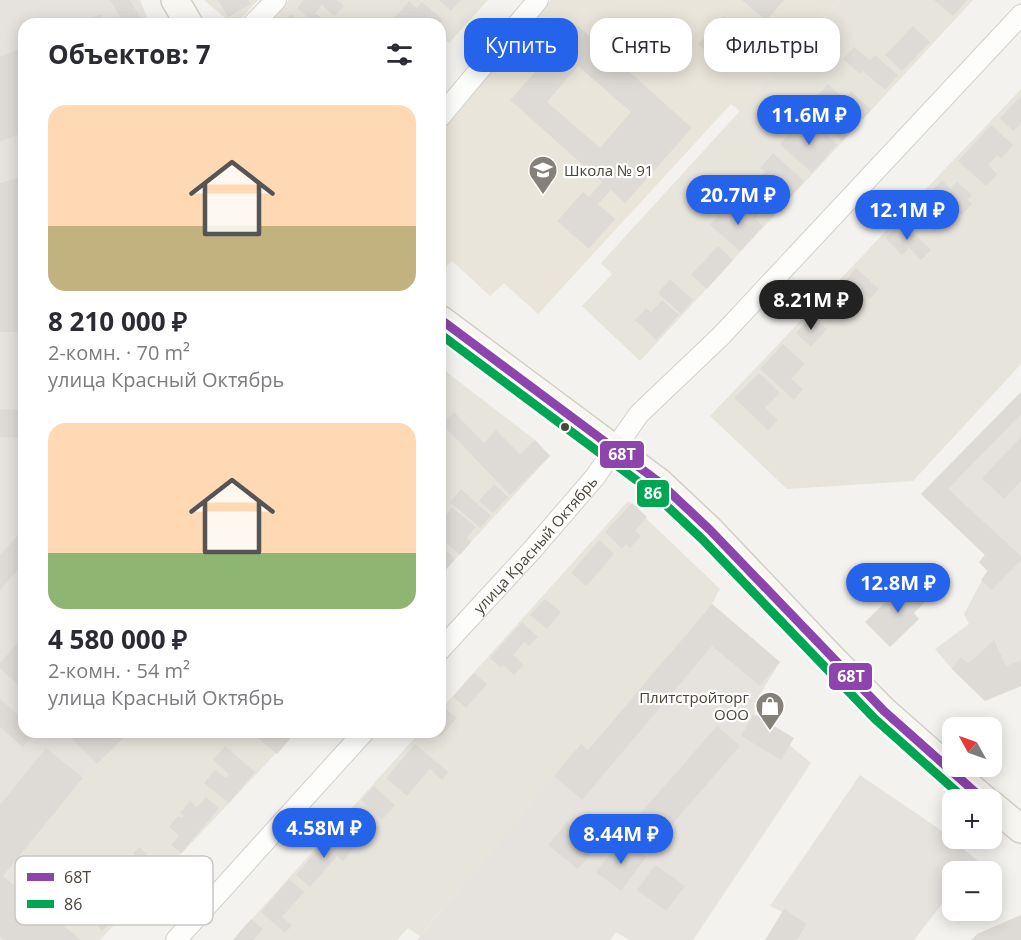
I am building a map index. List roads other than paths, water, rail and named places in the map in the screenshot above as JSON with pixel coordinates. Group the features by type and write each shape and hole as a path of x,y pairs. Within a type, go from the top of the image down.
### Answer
{"main road":[{"path":"175,0 186,18"},
{"path":"446,323 659,482 703,523 865,692 973,789"},
{"path":"1002,813 1021,829"}],"street":[{"path":"259,18 276,0"},
{"path":"446,110 538,0"},
{"name":"улица Красный Октябрь","path":"446,643 533,549 595,477 639,414 721,336 1021,15"},
{"path":"213,899 359,738"},
{"path":"176,940 190,925"}],"place":[{"name":"Школа № 91","path":"543,196"},
{"name":"Плитстройторг ООО","path":"770,732"}]}
